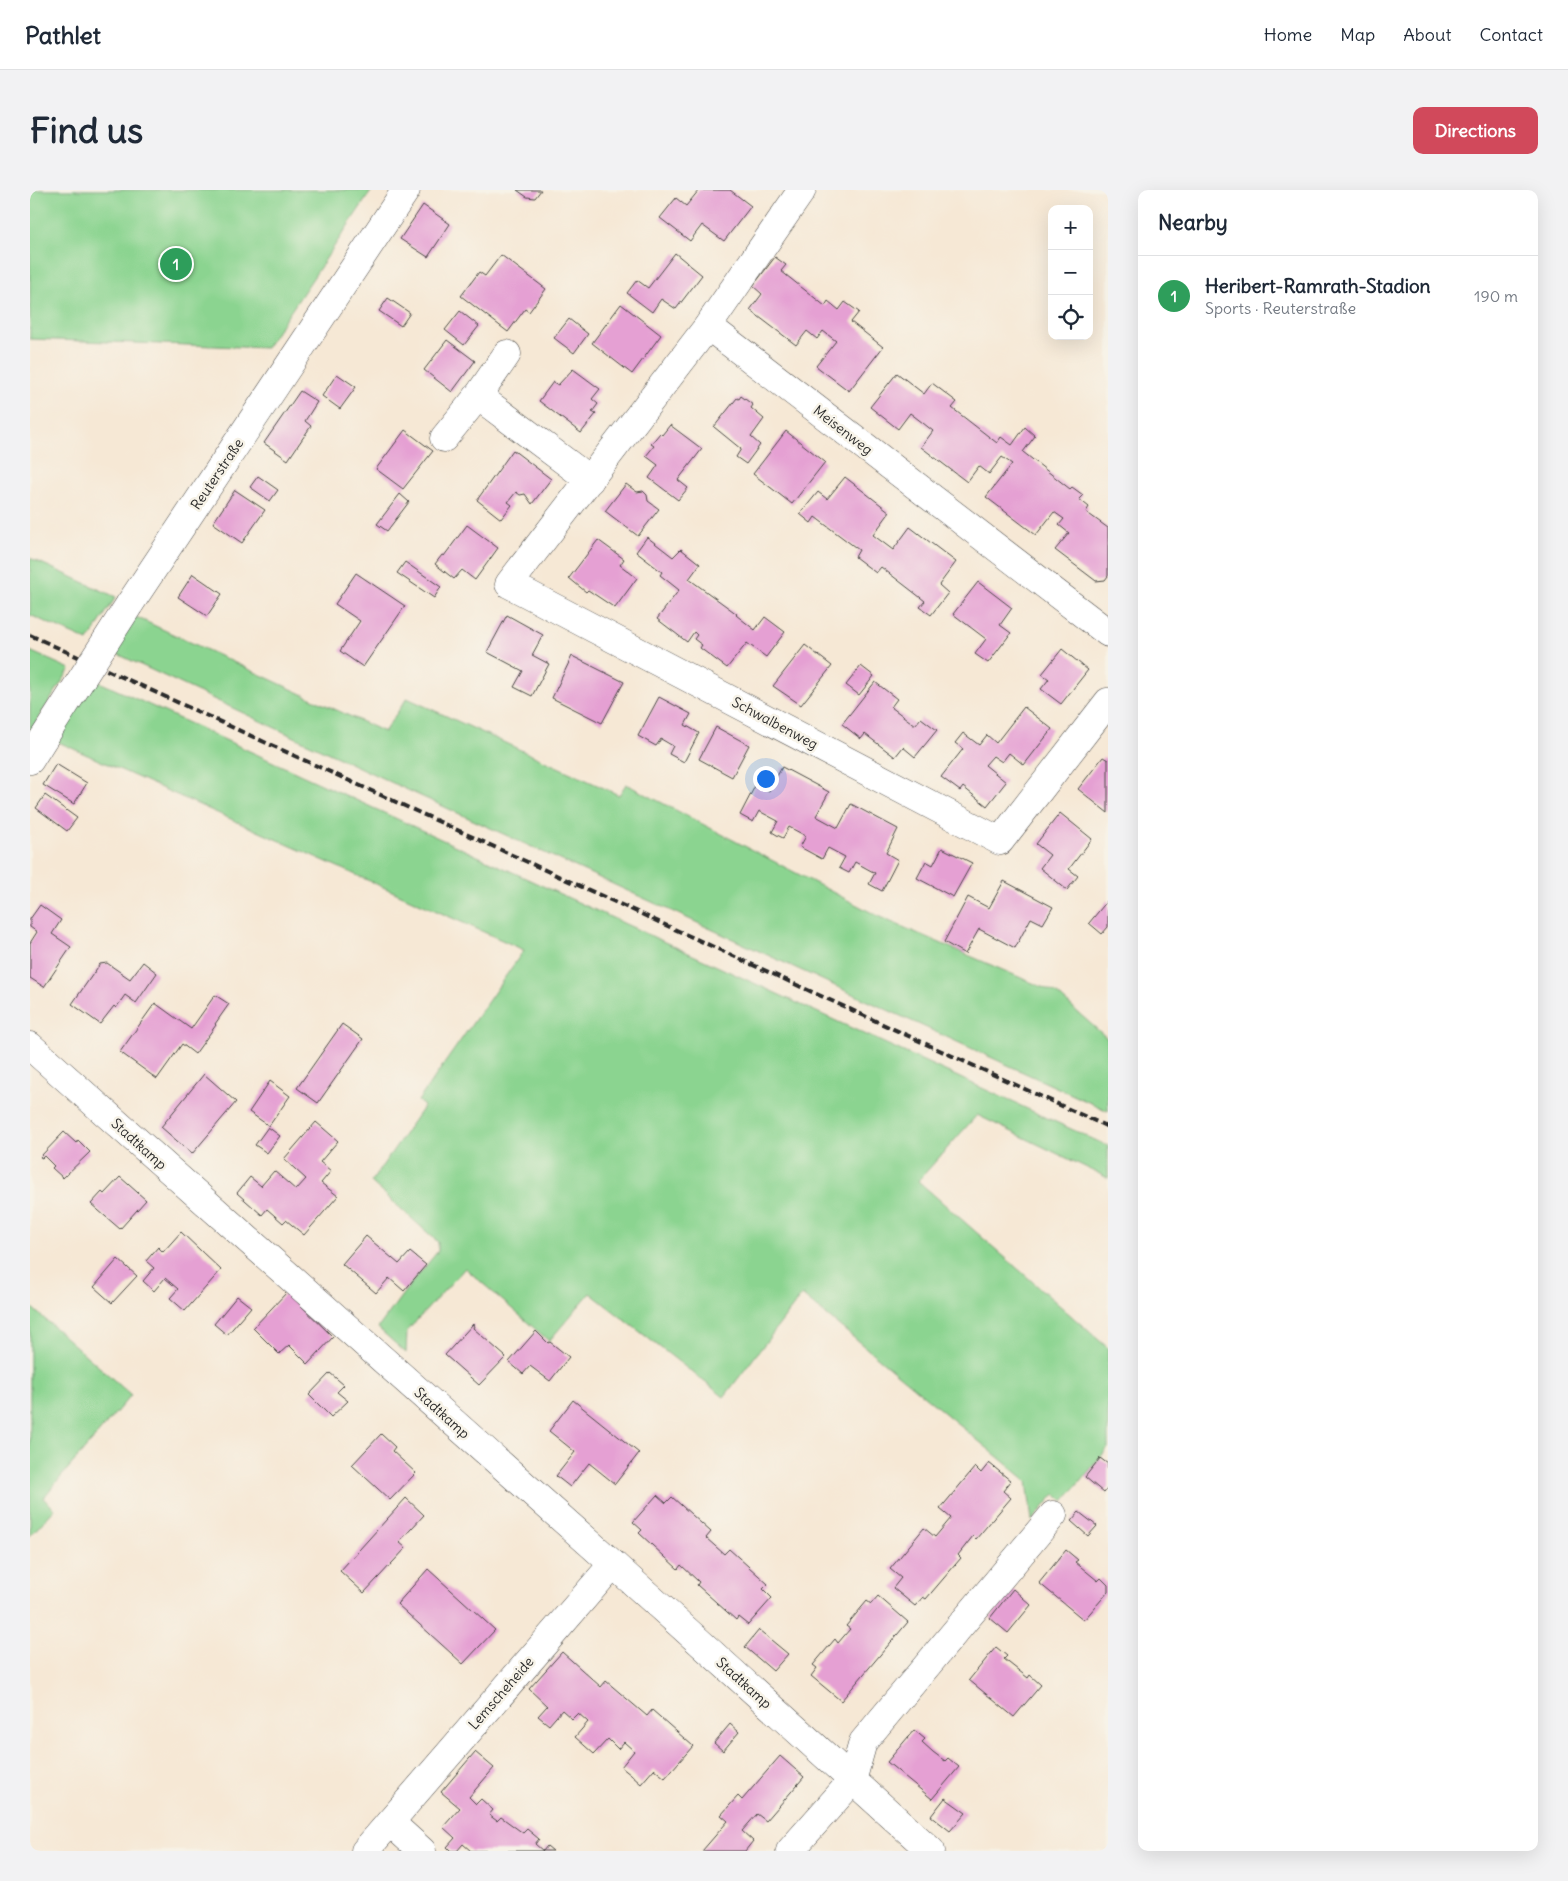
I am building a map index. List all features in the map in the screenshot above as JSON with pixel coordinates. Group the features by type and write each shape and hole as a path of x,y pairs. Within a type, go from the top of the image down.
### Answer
{"street":[{"name":"Reuterstraße","path":"30,760 129,605 406,190"},
{"path":"708,326 802,190"},
{"name":"Schwalbenweg","path":"708,326 509,584 1000,842 1108,702"},
{"name":"Meisenweg","path":"708,326 1108,633"},
{"path":"444,438 478,396 507,354"},
{"path":"478,396 590,480"},
{"name":"Stadtkamp","path":"30,1046 613,1564 852,1782 931,1851"},
{"path":"790,1851 852,1782 863,1742 1052,1515"},
{"name":"Lemscheheide","path":"365,1851 613,1564"},
{"path":"390,1822 422,1851"}],"green space":[{"path":"30,190 372,190 266,348 30,339"},
{"path":"30,558 116,597 88,641 30,615"},
{"path":"136,617 384,732 407,698 619,795 626,784 882,918 1056,993 1108,1039 1108,1111 414,793 113,652"},
{"path":"30,651 70,669 31,730 30,729"},
{"path":"95,680 1108,1146 1108,1178 977,1115 918,1181 1108,1348 1108,1448 1064,1501 1055,1494 1032,1521 1027,1481 802,1295 724,1397 590,1293 549,1341 465,1268 407,1331 406,1353 378,1328 438,1251 438,1242 371,1182 424,1106 418,1101 524,950 56,741"},
{"path":"30,1306 131,1395 43,1498 55,1509 30,1536"}],"building":[{"path":"517,190 541,190 535,198 527,197"},
{"path":"699,190 730,190 751,206 724,241 702,225 690,241 660,218 676,198 686,206"},
{"path":"423,205 450,224 428,257 400,239"},
{"path":"675,253 702,275 676,309 661,299 652,312 627,293 637,280 648,288"},
{"path":"501,255 546,289 529,312 525,309 508,332 461,296 479,272 485,276"},
{"path":"775,257 786,265 781,271 825,306 828,301 839,310 845,302 859,312 851,322 883,347 849,391 816,366 836,341 823,331 817,339 807,331 796,345 750,310 762,294 753,286"},
{"path":"388,298 410,313 401,326 379,311"},
{"path":"621,304 661,335 632,374 592,343"},
{"path":"460,311 479,326 464,345 445,330"},
{"path":"569,319 588,334 574,353 554,338"},
{"path":"447,340 475,361 452,392 424,370"},
{"path":"573,369 600,389 592,399 598,404 592,412 596,414 581,433 539,401 553,382 558,385"},
{"path":"897,373 924,394 932,383 957,402 952,408 997,443 1001,437 1012,445 1025,427 1035,436 1023,452 1070,489 1072,487 1083,495 1079,499 1089,507 1086,512 1108,528 1108,576 1105,580 1096,581 1055,550 1069,533 1059,525 1064,519 1054,512 1036,535 986,497 1012,464 1002,457 989,474 979,466 967,482 921,447 933,431 923,423 910,413 898,429 870,407"},
{"path":"337,374 356,387 340,409 322,396"},
{"path":"300,391 317,402 305,421 311,426 288,460 264,443"},
{"path":"741,396 753,405 751,408 764,419 751,437 760,445 746,464 736,457 741,449 714,427 737,398 739,399"},
{"path":"670,425 702,449 678,480 688,488 678,500 649,478 658,465 646,456 654,446 651,444"},
{"path":"405,430 433,451 403,489 376,469"},
{"path":"786,431 825,462 792,504 753,474"},
{"path":"513,450 551,479 532,504 525,494 520,495 516,492 508,502 512,505 501,519 477,500"},
{"path":"258,476 278,490 270,501 250,487"},
{"path":"845,477 890,512 873,535 893,550 910,527 956,562 939,585 948,593 931,615 920,607 925,601 881,567 876,573 855,557 859,550 815,517 811,523 800,514 818,492 827,499"},
{"path":"626,484 637,492 643,491 647,495 648,501 659,509 638,536 605,511"},
{"path":"235,490 265,510 242,543 213,523"},
{"path":"400,494 409,502 387,531 377,524"},
{"path":"467,525 498,548 475,580 462,570 454,579 435,564 442,555 444,556"},
{"path":"647,537 673,557 681,549 700,564 689,579 737,614 755,630 765,617 785,632 766,657 747,643 727,668 700,648 702,645 694,639 697,635 694,632 687,642 657,619 679,590 660,575 662,572 636,552"},
{"path":"598,540 624,559 620,565 637,578 615,608 588,590 586,592 569,578"},
{"path":"405,562 441,587 434,598 397,573"},
{"path":"356,573 405,606 363,667 340,651 360,621 335,604"},
{"path":"193,574 222,594 207,616 178,597"},
{"path":"978,582 1012,608 1000,625 1011,633 988,663 975,654 986,639 953,614"},
{"path":"507,615 543,635 532,655 549,664 532,696 514,687 523,671 487,652"},
{"path":"805,645 832,666 801,705 773,686"},
{"path":"1062,649 1088,670 1061,704 1041,689 1049,679 1042,674"},
{"path":"572,656 624,682 602,723 552,698"},
{"path":"861,666 874,676 859,695 846,685"},
{"path":"875,682 897,699 891,707 915,725 921,718 937,730 915,757 903,747 895,757 865,734 861,739 842,724"},
{"path":"659,697 691,714 685,725 699,733 684,762 669,754 673,746 661,739 656,746 638,736"},
{"path":"1024,707 1052,729 1024,765 1009,753 1002,762 993,756 985,765 1006,782 987,806 963,787 960,791 941,777 963,749 955,743 963,733 979,745 987,735 996,743"},
{"path":"716,727 749,745 732,777 699,759"},
{"path":"1103,757 1108,760 1108,813 1078,789"},
{"path":"56,764 87,783 74,804 43,785"},
{"path":"782,767 829,792 816,816 838,828 851,804 898,829 886,853 898,860 882,891 869,884 875,873 855,862 849,873 839,868 845,857 828,848 822,859 800,847 806,836 789,827 783,838 772,832 778,821 759,811 753,822 740,815 756,784 769,791"},
{"path":"45,795 77,818 67,831 36,808"},
{"path":"1060,813 1092,839 1069,869 1078,876 1067,890 1040,868 1050,855 1036,844"},
{"path":"942,848 972,863 953,897 917,878 926,861 933,865"},
{"path":"1004,881 1053,907 1043,924 1031,918 1015,948 979,929 965,954 944,942 968,897 989,908"},
{"path":"1108,900 1108,927 1102,934 1089,923"},
{"path":"40,905 61,920 52,934 71,947 44,987 30,978 30,943 37,932 30,927 30,919"},
{"path":"143,962 157,973 136,1003 125,995 116,1008 114,1006 100,1024 72,1004 100,964 107,963 130,979"},
{"path":"215,995 229,1004 216,1025 195,1054 182,1044 157,1079 120,1052 155,1003 191,1029"},
{"path":"342,1024 363,1039 318,1103 297,1088"},
{"path":"204,1074 236,1102 192,1154 161,1127"},
{"path":"270,1081 290,1096 269,1126 249,1112"},
{"path":"316,1122 338,1141 320,1162 331,1171 321,1183 338,1196 304,1235 286,1220 283,1223 267,1209 262,1215 237,1193 250,1177 261,1186 274,1171 296,1190 306,1179 284,1159"},
{"path":"268,1127 280,1136 267,1153 255,1145"},
{"path":"64,1132 76,1143 78,1140 90,1152 63,1178 52,1168 54,1166 44,1156 40,1157"},
{"path":"120,1177 146,1200 120,1229 91,1204 102,1192 104,1194"},
{"path":"181,1232 221,1270 185,1311 170,1298 178,1289 165,1278 154,1291 143,1281 154,1268 146,1261 158,1247 163,1252"},
{"path":"366,1236 399,1264 410,1252 426,1265 404,1291 389,1278 376,1293 342,1264"},
{"path":"118,1259 137,1276 112,1303 94,1287"},
{"path":"287,1292 333,1337 308,1364 289,1345 279,1354 253,1328"},
{"path":"237,1296 251,1307 227,1335 214,1324"},
{"path":"473,1324 473,1328 506,1357 479,1385 445,1355"},
{"path":"536,1331 548,1343 550,1342 569,1357 550,1381 530,1366 523,1374 509,1362"},
{"path":"330,1373 344,1385 337,1392 348,1401 331,1417 309,1395"},
{"path":"573,1400 639,1453 615,1484 589,1463 570,1487 556,1476 575,1452 549,1431"},
{"path":"381,1434 395,1447 392,1451 416,1473 390,1500 352,1465"},
{"path":"1100,1458 1108,1464 1108,1488 1104,1493 1085,1477"},
{"path":"989,1463 1011,1481 1003,1491 1011,1498 976,1539 973,1536 958,1555 961,1558 926,1599 923,1597 915,1606 893,1588 901,1578 890,1569 924,1528 935,1537 951,1518 940,1509 975,1467 981,1473"},
{"path":"657,1495 666,1503 672,1497 711,1532 706,1538 724,1554 729,1549 768,1584 763,1589 772,1598 748,1625 738,1617 736,1620 697,1585 699,1582 681,1565 678,1569 639,1533 642,1530 633,1522"},
{"path":"406,1498 424,1515 399,1542 406,1548 364,1593 340,1571"},
{"path":"1079,1512 1097,1526 1088,1536 1071,1521"},
{"path":"1066,1550 1078,1560 1075,1562 1098,1581 1101,1578 1108,1585 1108,1592 1084,1620 1039,1583"},
{"path":"428,1569 495,1630 463,1664 397,1604"},
{"path":"1013,1589 1031,1605 1008,1633 990,1618"},
{"path":"878,1596 908,1622 841,1701 811,1676 817,1668 813,1665 835,1639 838,1643 850,1629 846,1626 867,1601 871,1604"},
{"path":"759,1630 788,1654 773,1671 745,1647"},
{"path":"996,1647 1007,1656 1004,1659 1028,1678 1030,1675 1041,1685 1014,1717 969,1680"},
{"path":"562,1652 601,1687 606,1681 647,1716 652,1710 693,1746 665,1778 654,1769 641,1784 621,1767 634,1751 624,1742 618,1749 608,1739 594,1754 575,1737 588,1722 578,1713 572,1719 562,1710 549,1725 538,1716 547,1706 529,1689"},
{"path":"730,1724 739,1732 723,1751 714,1743"},
{"path":"914,1730 925,1739 922,1742 933,1752 945,1761 948,1758 959,1767 932,1799 887,1762"},
{"path":"475,1752 494,1768 469,1797 476,1804 481,1799 493,1810 489,1815 497,1821 501,1817 523,1833 527,1829 539,1839 535,1844 543,1851 471,1851 463,1844 457,1851 451,1851 447,1847 455,1838 443,1827 460,1808 441,1792"},
{"path":"780,1756 804,1777 766,1821 757,1814 742,1831 753,1841 745,1851 702,1851 728,1821 721,1815 738,1796 742,1800"},
{"path":"945,1798 966,1813 950,1831 931,1816"},
{"path":"547,1846 553,1851 543,1851"}],"railway":[{"path":"30,635 1108,1127"}],"place":[{"name":"Heribert-Ramrath-Stadion","path":"176,264"}]}
